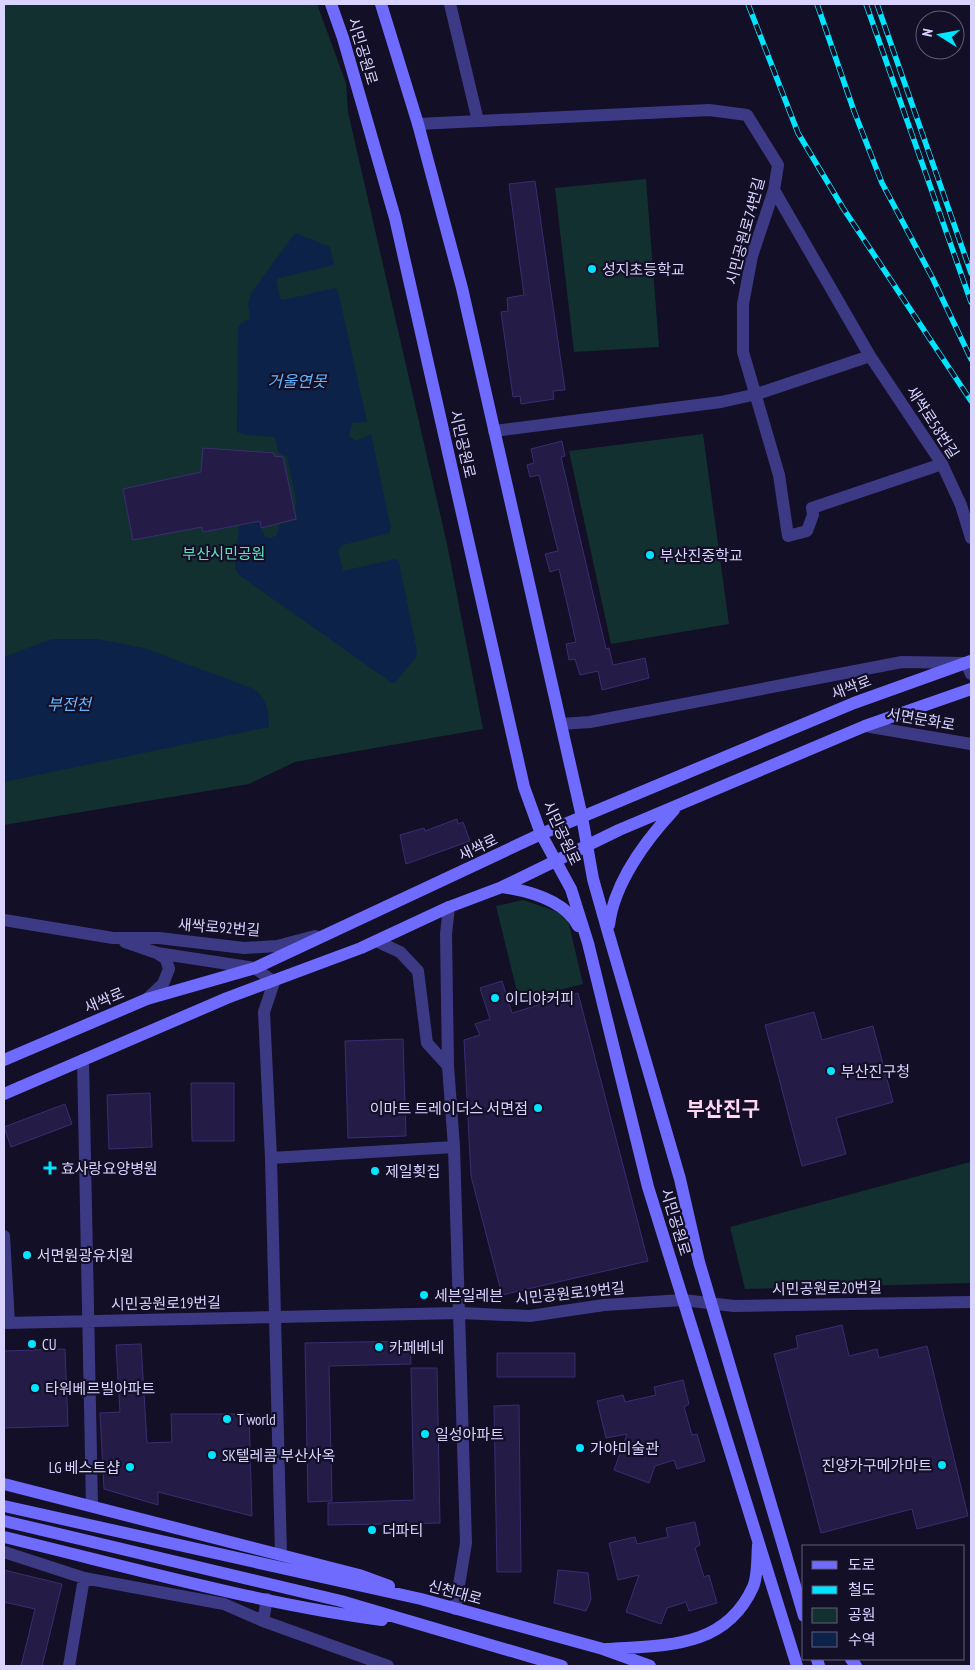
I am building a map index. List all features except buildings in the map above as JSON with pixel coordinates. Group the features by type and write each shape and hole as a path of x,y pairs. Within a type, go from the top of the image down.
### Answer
{"main road":[{"name":"시민공원로","path":"331,4 343,38 394,218 524,787 542,834 571,889 588,943 648,1187 797,1666"},
{"name":"시민공원로","path":"380,4 418,124 462,288 545,662 588,844 593,879 680,1179 711,1302 802,1610"},
{"name":"새싹로","path":"4,1060 147,999 255,968 582,817 854,703 970,666"},
{"path":"4,1094 227,998 274,982 376,941 449,907 502,887 556,862 588,844 866,726 971,689"},
{"path":"608,932 611,907 633,864 657,828 679,805"},
{"path":"502,887 530,893 572,914 588,943"},
{"path":"4,1484 359,1575 421,1599"},
{"name":"신천대로","path":"4,1506 421,1599 602,1649 650,1666"},
{"path":"4,1521 249,1577 342,1601 417,1625 562,1666"},
{"path":"4,1537 268,1599 348,1616 417,1625"},
{"path":"602,1649 677,1644 702,1637 725,1626 738,1612 754,1586 758,1538"},
{"path":"792,1578 802,1591"}],"street":[{"path":"450,4 478,121"},
{"name":"시민공원로74번길","path":"418,124 709,110 747,115 778,165 774,190 752,256 743,304 743,352 779,475 788,536 807,531 813,515 812,508 942,464"},
{"name":"새싹로58번길","path":"774,190 870,356 942,464 961,505 971,538"},
{"path":"494,431 721,402 756,394 870,356"},
{"name":"새싹로","path":"561,724 590,722 902,662 970,666"},
{"name":"서면문화로","path":"866,726 971,744"},
{"path":"449,907 446,934 448,1066 454,1147 466,1543 455,1609"},
{"name":"새싹로92번길","path":"4,920 113,938 158,953 255,968 274,982"},
{"name":"새싹로92번길","path":"113,938 159,938 244,948 277,946 349,925"},
{"path":"376,941 400,952 418,971 427,1043 448,1066"},
{"path":"147,999 163,984 169,969 166,959 158,953"},
{"path":"274,982 264,1012 281,1555"},
{"path":"83,1060 92,1506"},
{"path":"270,1158 454,1147"},
{"path":"4,1236 6,1323"},
{"name":"시민공원로20번길","path":"683,1300 734,1306 971,1302"},
{"name":"시민공원로19번길","path":"6,1323 460,1313 530,1316 604,1305 683,1300"},
{"path":"4,1552 84,1578 224,1604 263,1621 388,1666"},
{"path":"70,1666 84,1578"},
{"path":"263,1621 268,1599"}],"green space":[{"name":"부산시민공원","path":"4,4 317,4 346,83 348,112 447,544 483,729 295,762 249,784 4,825"},
{"path":"646,179 659,347 574,352 555,188"},
{"path":"703,434 729,624 611,644 569,451"},
{"path":"523,900 561,913 568,920 583,984 519,1000 496,906"},
{"path":"970,1162 971,1283 745,1289 730,1227"}],"water":[{"name":"거울연못","path":"295,233 330,247 334,265 279,278 276,281 280,298 283,300 335,288 338,291 367,422 352,423 349,436 356,441 371,434 391,528 389,533 343,545 338,550 343,571 395,559 399,562 417,651 416,657 396,682 392,683 239,575 235,569 239,526 259,522 265,537 271,538 277,535 280,524 297,520 295,506 297,504 287,457 278,452 275,437 246,435 237,432 238,327 241,323 250,319 248,303 252,292"},
{"name":"부전천","path":"52,639 97,639 144,648 254,689 265,701 269,727 4,782 4,657"}],"railway":[{"path":"748,4 798,133 843,208 971,401"},
{"path":"817,4 854,111 882,183 933,279 971,359"},
{"path":"866,4 971,302"},
{"path":"877,4 971,273"}],"place":[{"name":"성지초등학교","path":"592,269"},
{"name":"부산진중학교","path":"650,555"},
{"name":"이디야커피","path":"495,998"},
{"name":"부산진구청","path":"831,1071"},
{"name":"이마트 트레이더스 서면점","path":"538,1108"},
{"name":"효사랑요양병원","path":"50,1168"},
{"name":"제일횟집","path":"375,1171"},
{"name":"서면원광유치원","path":"27,1255"},
{"name":"세븐일레븐","path":"424,1295"},
{"name":"CU","path":"32,1344"},
{"name":"카페베네","path":"379,1347"},
{"name":"타워베르빌아파트","path":"35,1388"},
{"name":"T world","path":"227,1419"},
{"name":"일성아파트","path":"425,1434"},
{"name":"가야미술관","path":"580,1448"},
{"name":"SK텔레콤 부산사옥","path":"212,1455"},
{"name":"진양가구메가마트","path":"942,1465"},
{"name":"LG 베스트샵","path":"130,1467"},
{"name":"더파티","path":"372,1530"}],"district":[{"name":"부산진구","path":"723,1109"}]}
